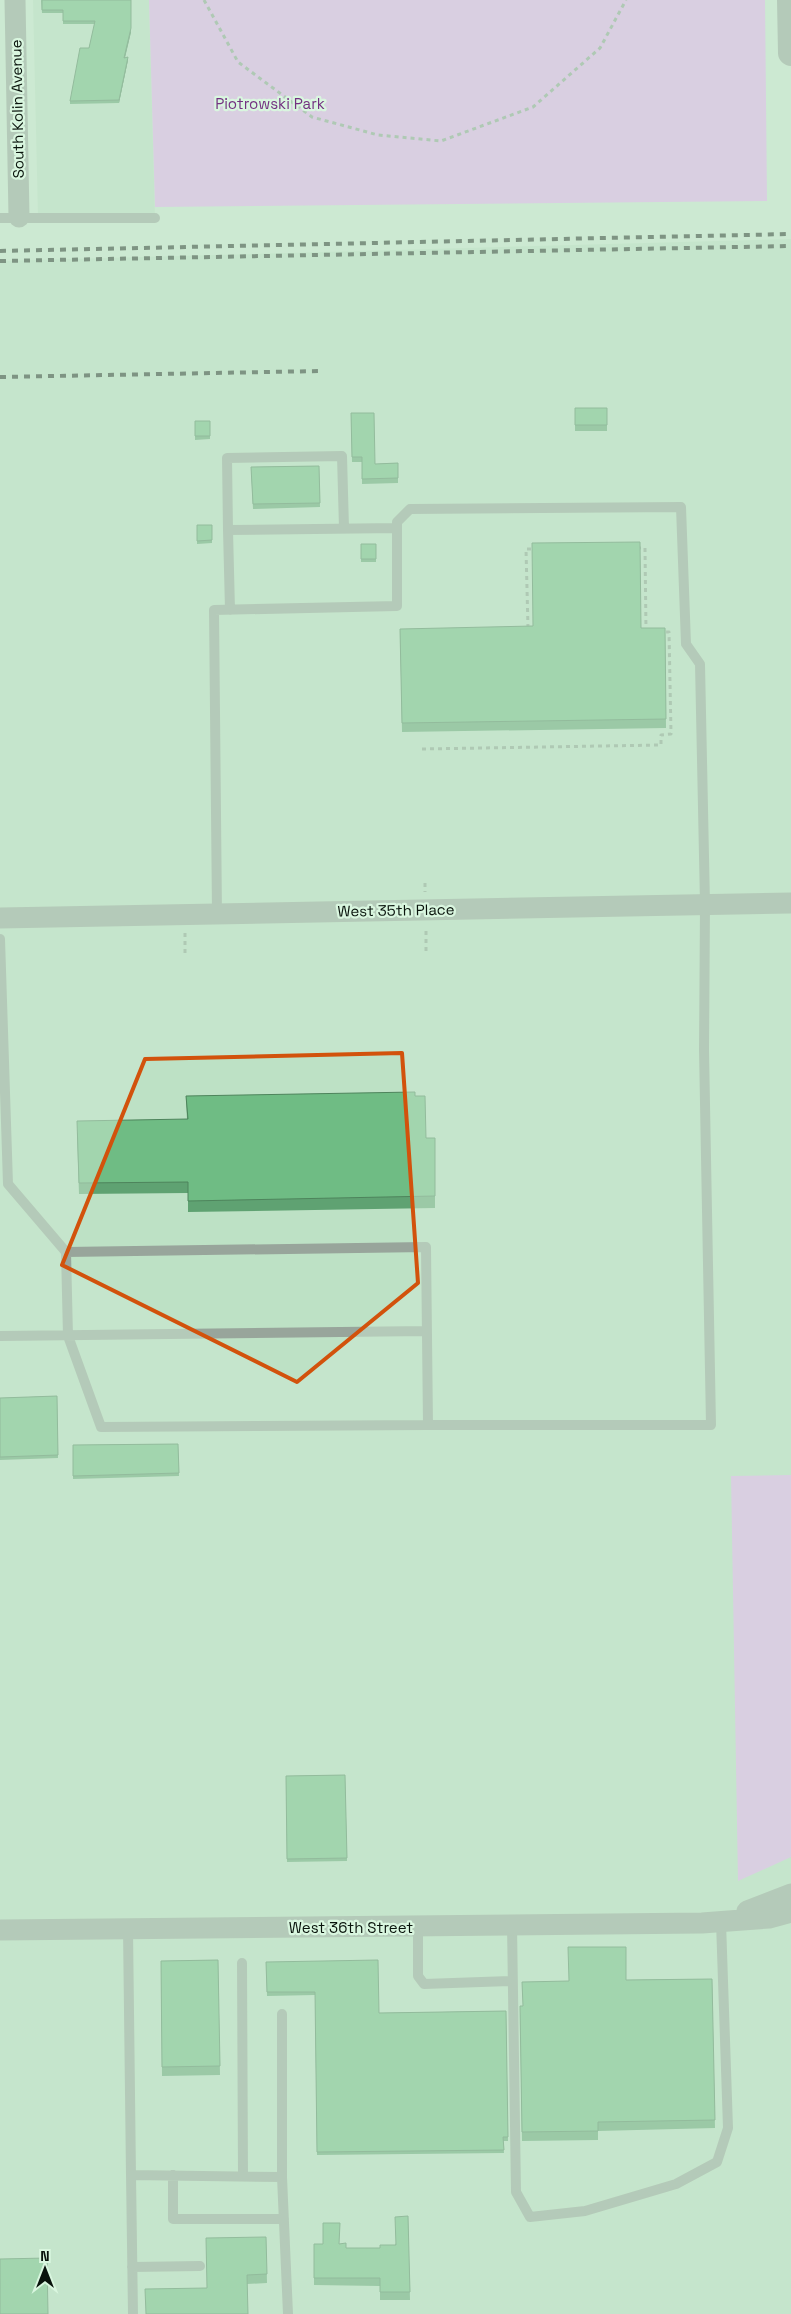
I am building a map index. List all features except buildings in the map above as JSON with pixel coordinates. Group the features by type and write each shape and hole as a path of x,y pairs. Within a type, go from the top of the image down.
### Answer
{"street":[{"name":"South Kolin Avenue","path":"9,218 15,0"},
{"path":"790,0 791,53"},
{"name":"West 35th Place","path":"0,918 791,903"},
{"name":"West 36th Street","path":"711,1923 791,1894"},
{"name":"West 36th Street","path":"0,1930 711,1923 769,1918 791,1912"}],"lane":[{"path":"9,218 155,218"},
{"path":"230,610 227,458 342,456 344,528"},
{"path":"0,939 8,1184 66,1252 68,1336 101,1427 711,1424 704,1050 705,904 700,664 686,644 681,507 410,509 397,522 397,606 214,610 217,914"},
{"path":"228,530 397,528"},
{"path":"66,1252 426,1248 428,1424"},
{"path":"0,1336 427,1331"},
{"path":"512,1926 516,2192 530,2217 585,2211 676,2184 717,2162 728,2128 711,1923"},
{"path":"418,1926 418,1976 424,1984 512,1981"},
{"path":"128,1929 133,2314"},
{"path":"242,1962 242,2176"},
{"path":"282,2014 282,2177 288,2314"},
{"path":"131,2175 282,2177"},
{"path":"174,2176 174,2219 284,2219"},
{"path":"132,2267 200,2266"}],"path":[{"path":"204,0 238,62 312,117 378,135 441,141 533,107 600,48 626,0"},
{"path":"422,748 661,745 661,735 671,734 669,632 646,632 645,548 635,548"},
{"path":"528,633 526,549 543,549"},
{"path":"425,883 425,892"},
{"path":"185,929 185,955"},
{"path":"426,931 426,951"}],"highlighted area":[{"path":"402,1053 418,1283 297,1382 62,1265 145,1059"}],"shaded area":[{"path":"33,0 149,0 155,218 38,217"},
{"path":"791,239 791,2314 0,2314 0,261"}],"green space":[{"name":"Piotrowski Park","path":"149,0 765,0 767,201 155,207"},
{"path":"791,1475 791,1857 738,1881 731,1476"}],"railway":[{"path":"0,251 791,234"},
{"path":"0,261 791,246"},
{"path":"0,377 320,371"}]}
